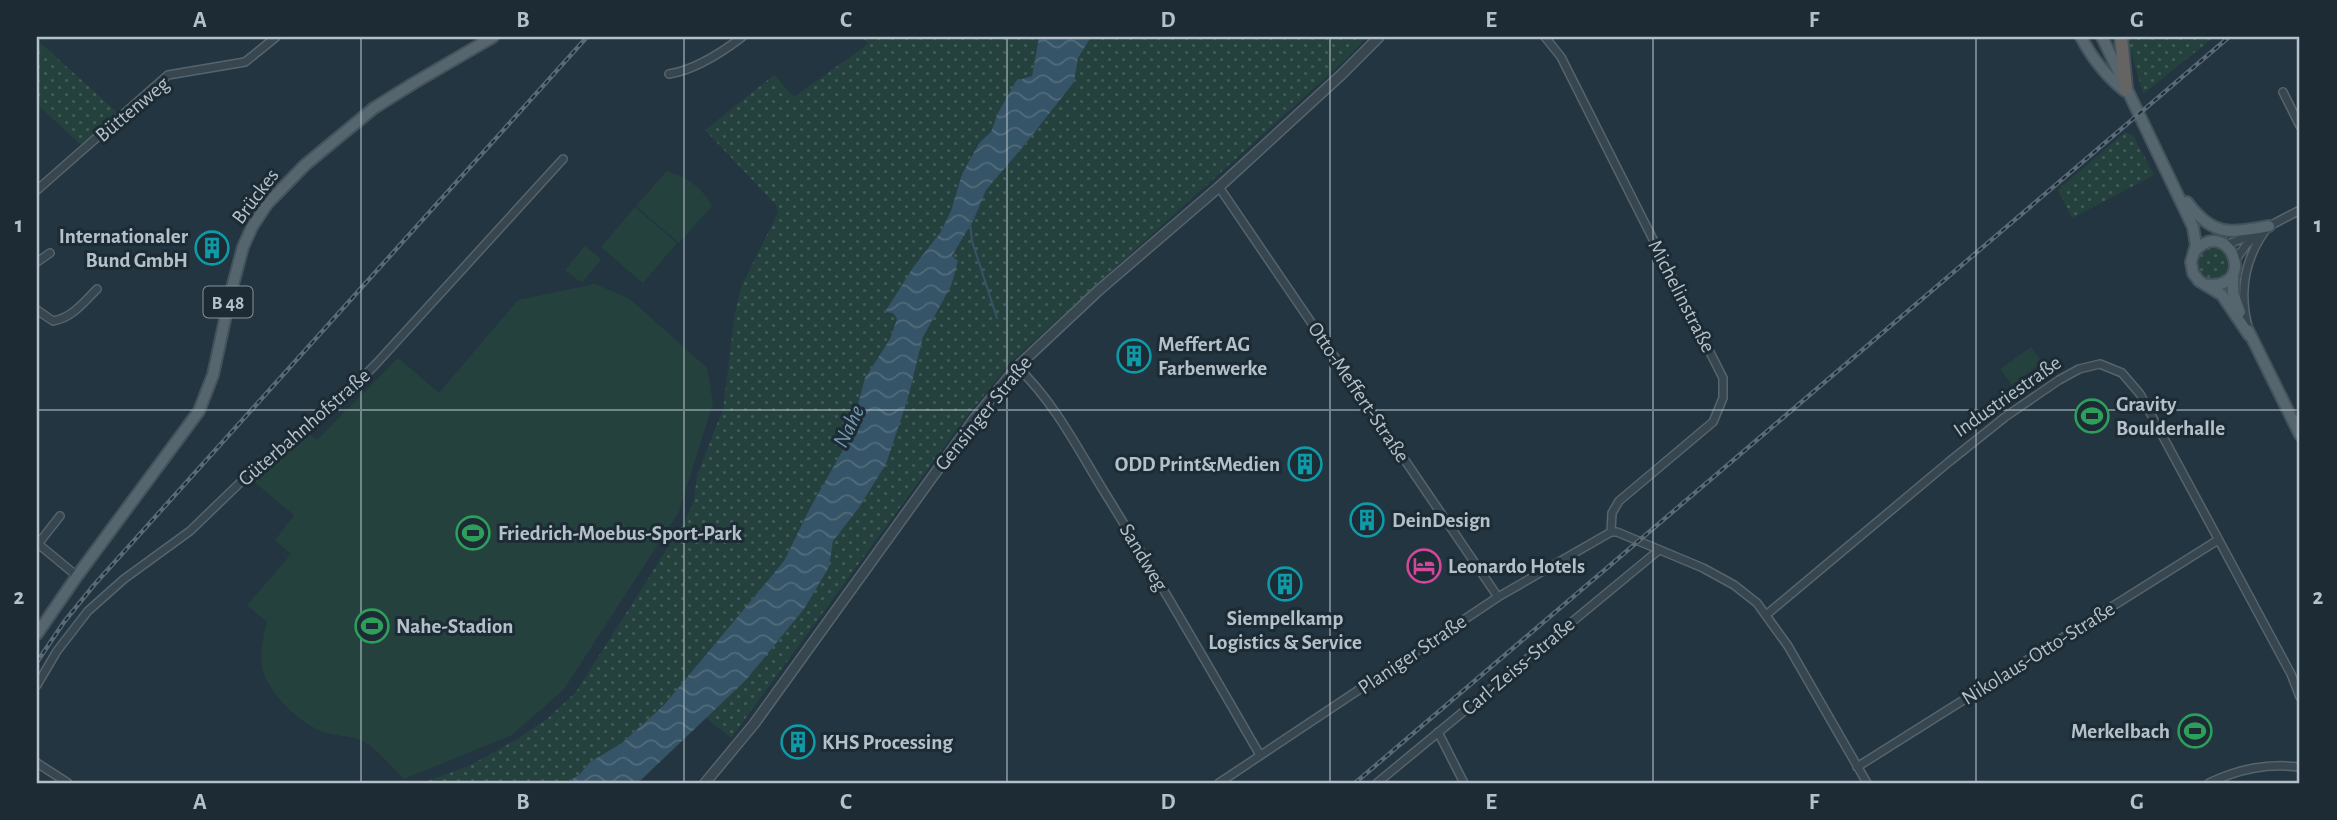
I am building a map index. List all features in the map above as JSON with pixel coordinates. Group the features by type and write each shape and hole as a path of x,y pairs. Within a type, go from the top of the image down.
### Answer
{"highway":[{"path":"2121,37 2127,91"}],"main road":[{"name":"Brückes","path":"37,634 199,411 213,375 243,247 251,227 267,204 305,165 374,108 493,37"},
{"path":"2081,37 2108,76 2127,91"},
{"path":"2102,37 2181,201 2194,234 2191,262 2193,272 2199,281 2209,285 2227,302 2249,335"},
{"path":"2173,184 2197,215 2213,228 2234,232 2269,226"},
{"path":"2181,201 2201,230 2232,252 2235,261 2235,300 2249,335 2300,435"},
{"path":"2181,201 2179,211 2192,241 2186,263 2189,275 2196,284 2218,300 2236,324 2249,335"},
{"path":"2194,252 2201,245 2220,243"},
{"path":"2209,285 2223,284 2233,274"}],"street":[{"name":"Büttenweg","path":"37,190 168,75 245,62 276,37"},
{"path":"669,74 685,71 742,37"},
{"name":"Gensinger Straße","path":"705,783 754,724 959,440 1017,367 1098,291 1219,187 1341,75 1378,37"},
{"name":"Michelinstraße","path":"1545,37 1561,57 1723,378 1723,398 1713,422 1619,501 1612,513 1611,531"},
{"path":"2283,92 2300,125"},
{"name":"Güterbahnhofstraße","path":"37,685 57,651 88,611 124,579 190,531 246,477 337,403 376,364 563,159"},
{"name":"Otto-Meffert-Straße","path":"1219,187 1498,597"},
{"path":"2220,243 2254,234 2300,210"},
{"path":"2235,261 2246,245 2269,226"},
{"path":"2249,335 2244,306 2248,262 2254,246 2269,226"},
{"path":"37,262 50,253"},
{"path":"37,310 53,321 60,320 71,314 97,289"},
{"name":"Industriestraße","path":"1766,615 2005,417 2079,369 2100,364 2122,373 2140,394 2291,674 2300,697"},
{"name":"Sandweg","path":"1017,367 1056,415 1098,481 1161,583 1260,755"},
{"path":"60,516 38,544 77,576"},
{"path":"1611,531 1617,531 1703,568 1734,585 1757,603 1795,657 1867,783"},
{"name":"Planiger Straße","path":"1219,783 1498,597 1611,531"},
{"name":"Nikolaus-Otto-Straße","path":"1857,766 2218,540"},
{"name":"Carl-Zeiss-Straße","path":"1377,783 1659,550"},
{"path":"1438,732 1464,783"},
{"path":"37,763 68,783"},
{"path":"2209,783 2251,767 2300,766"}],"green space":[{"path":"862,37 1039,37 1032,76 998,113 991,133 978,143 962,174 951,211 940,233 914,266 886,313 893,313 897,319 890,339 865,378 848,441 784,561 664,705 622,743 590,762 579,775 565,783 422,783 469,766 517,739 548,718 576,692 686,519 694,500 697,475 723,409 735,313 741,287 778,213 776,205 705,130 774,75 794,97 868,44"},
{"path":"1091,37 1367,37 1345,60 1013,360 966,417 731,738 705,717 746,680 804,609 828,567 833,541 858,509 886,464 908,398 923,337 951,286 952,256 974,219 985,190 1074,82 1078,58"},
{"path":"2127,37 2214,37 2143,94"},
{"path":"37,40 119,114 81,145 37,104"},
{"path":"2125,132 2133,135 2154,175 2072,218 2058,190"},
{"path":"667,171 693,184 712,206 679,243 636,206"},
{"path":"635,207 677,243 643,283 601,247"},
{"path":"585,246 601,259 582,283 565,270"},
{"path":"2213,247 2225,252 2230,264 2225,276 2213,281 2201,276 2196,264 2201,252"},
{"name":"Friedrich-Moebus-Sport-Park","path":"595,284 630,299 707,368 713,403 679,512 564,689 512,735 404,779 364,742 318,730 298,717 280,700 267,680 261,658 267,622 247,605 291,554 275,540 294,515 253,481 309,434 317,440 398,358 439,393 518,300"},
{"path":"2031,347 2042,362 2012,385 2000,369"}],"water":[{"path":"1039,37 1091,37 1078,58 1074,82 986,190 974,219 952,256 958,261 951,286 923,337 908,398 886,464 858,509 833,541 829,567 804,609 746,680 642,779 636,783 565,783 579,775 590,762 622,743 664,705 784,561 848,441 865,378 890,339 897,319 893,313 885,312 914,266 940,233 951,211 962,174 979,143 991,132 1016,81 1032,76"}],"waterway":[{"path":"970,222 972,241 997,318"}],"railway":[{"path":"37,662 94,585 587,37"},
{"path":"1355,783 2229,37"}],"place":[{"name":"Internationaler Bund GmbH","path":"212,248"},
{"name":"Meffert AG Farbenwerke","path":"1134,356"},
{"name":"Gravity Boulderhalle","path":"2092,416"},
{"name":"ODD Print&Medien","path":"1305,464"},
{"name":"DeinDesign","path":"1367,520"},
{"name":"Friedrich-Moebus-Sport-Park","path":"473,533"},
{"name":"Leonardo Hotels","path":"1424,566"},
{"name":"Siempelkamp Logistics & Service","path":"1285,584"},
{"name":"Nahe-Stadion","path":"372,626"},
{"name":"Merkelbach","path":"2195,731"},
{"name":"KHS Processing","path":"798,742"}],"water label":[{"name":"Nahe","path":"848,426"}]}
